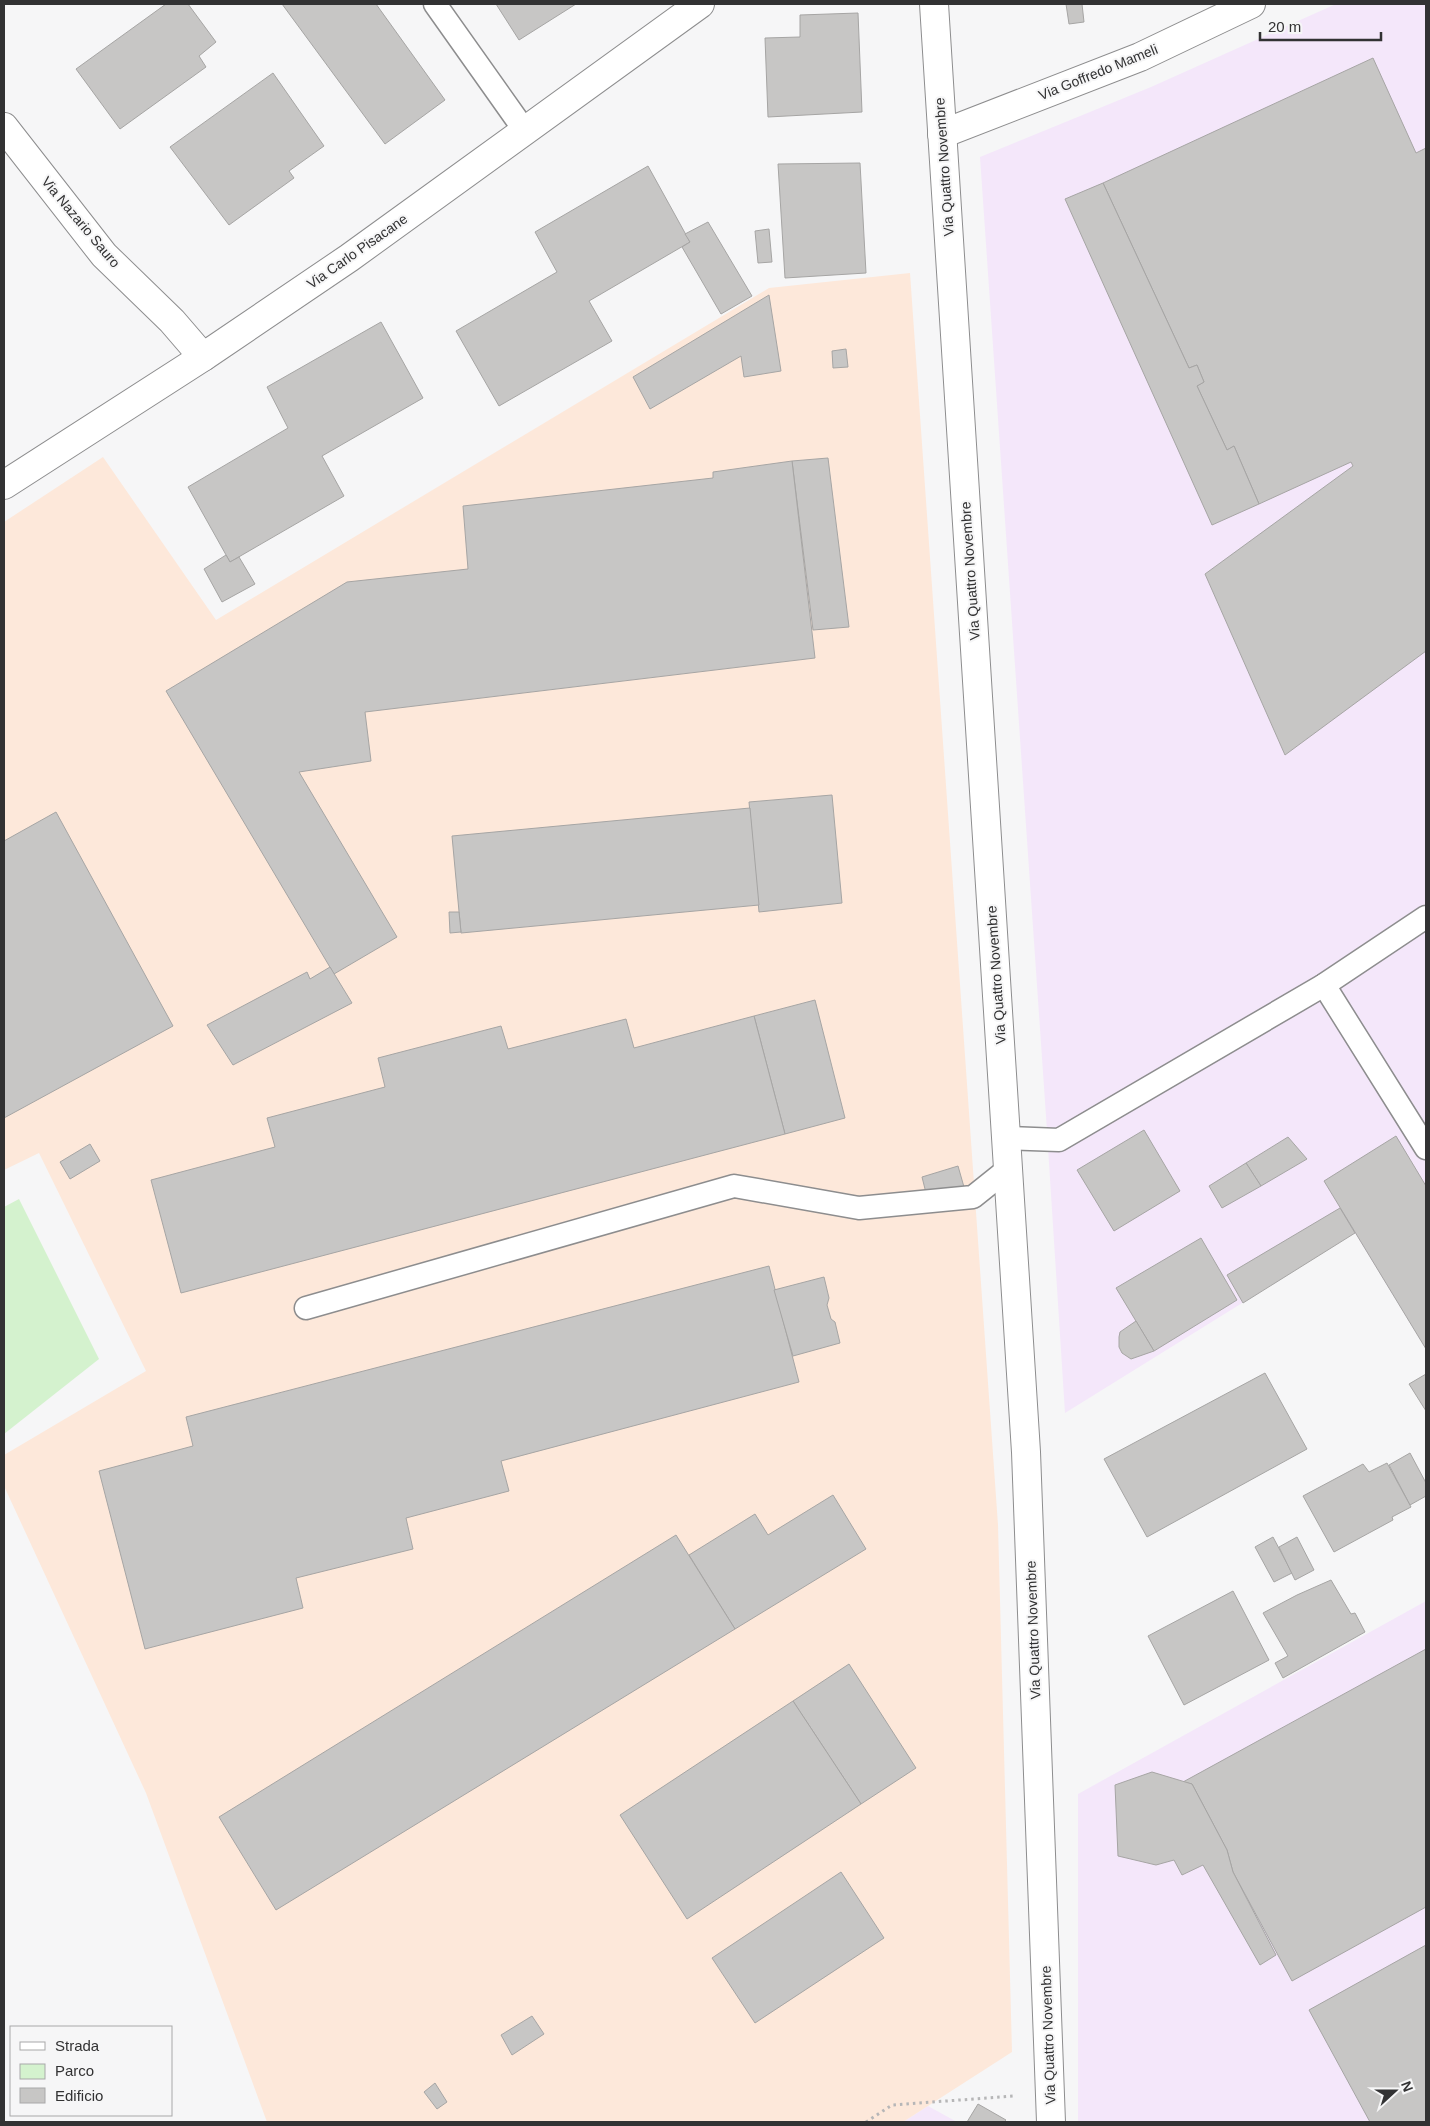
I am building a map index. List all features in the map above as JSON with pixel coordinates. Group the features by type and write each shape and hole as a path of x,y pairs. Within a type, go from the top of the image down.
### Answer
{"street":[{"name":"Via Carlo Pisacane","path":"4,485 203,357 348,258 700,4"},
{"name":"Via Quattro Novembre","path":"934,4 1026,1452 1051,2122"},
{"name":"Via Goffredo Mameli","path":"942,134 1140,57 1251,4"},
{"name":"Via Nazario Sauro","path":"4,127 104,254 172,321 203,357"}],"lane":[{"path":"435,4 524,131"},
{"path":"1006,1138 1059,1140 1324,985 1426,917"},
{"path":"1324,985 1426,1148"},
{"path":"306,1308 734,1186 859,1208 973,1197 1008,1169"}],"path":[{"path":"866,2122 892,2105 1050,2095"}],"shaded area":[{"path":"1336,4 1426,4 1426,1349 1355,1233 1065,1413 980,157 1151,87"},
{"path":"910,273 998,1525 1012,2052 903,2122 267,2122 146,1793 4,1486 4,1455 146,1371 39,1153 4,1170 4,522 103,457 216,620 769,288"},
{"path":"1426,1601 1426,2122 1078,2122 1078,1794"},
{"path":"928,2106 957,2122 903,2122"}],"green space":[{"path":"19,1199 99,1359 4,1434 4,1207"}],"building":[{"path":"166,4 188,4 216,42 199,56 206,67 120,129 76,69"},
{"path":"282,4 376,4 445,100 385,144"},
{"path":"496,4 576,4 519,40"},
{"path":"1066,4 1082,4 1084,22 1069,24"},
{"path":"858,13 862,112 768,117 765,38 800,37 800,15"},
{"path":"1373,58 1416,153 1426,148 1426,651 1285,755 1205,574 1353,466 1351,462 1259,504 1234,446 1227,450 1197,386 1204,382 1197,365 1189,368 1103,183"},
{"path":"273,73 324,146 289,171 294,178 229,225 170,147"},
{"path":"860,163 866,273 785,278 778,164"},
{"path":"648,166 690,242 589,301 612,341 499,406 456,331 557,272 535,232"},
{"path":"1103,183 1189,368 1197,365 1204,382 1197,386 1227,450 1234,446 1259,504 1212,525 1065,199"},
{"path":"708,222 752,296 721,314 682,247 690,242 685,234"},
{"path":"769,229 772,262 758,263 755,231"},
{"path":"769,295 781,371 744,377 741,356 650,409 633,377"},
{"path":"381,322 423,398 322,456 344,496 230,562 188,487 288,428 267,387"},
{"path":"846,349 848,367 833,368 832,351"},
{"path":"828,458 849,627 813,630 792,461"},
{"path":"792,461 815,658 365,712 371,761 299,772 397,937 334,974 166,691 347,582 468,569 463,506 713,478 713,472"},
{"path":"226,555 230,562 239,557 255,584 222,602 204,569"},
{"path":"832,795 842,903 759,912 749,802"},
{"path":"750,808 759,905 461,933 452,836"},
{"path":"56,812 173,1026 4,1118 4,841"},
{"path":"449,912 459,912 461,932 450,933"},
{"path":"330,967 352,1003 233,1065 207,1025 307,972 310,979"},
{"path":"815,1000 845,1118 785,1134 754,1016"},
{"path":"754,1016 785,1134 181,1293 151,1180 275,1147 267,1118 385,1087 378,1058 501,1026 508,1049 626,1019 634,1048"},
{"path":"1144,1130 1180,1191 1114,1231 1077,1170"},
{"path":"1396,1136 1426,1186 1426,1349 1324,1181"},
{"path":"1288,1137 1307,1159 1261,1186 1246,1163"},
{"path":"90,1144 100,1161 70,1179 60,1162"},
{"path":"1246,1163 1261,1186 1222,1208 1209,1186"},
{"path":"958,1166 964,1187 927,1197 922,1177"},
{"path":"1340,1208 1355,1233 1243,1303 1227,1275"},
{"path":"1201,1238 1237,1300 1154,1351 1116,1288"},
{"path":"769,1266 799,1382 501,1461 509,1491 406,1518 413,1549 296,1578 303,1608 145,1649 99,1471 193,1446 186,1417"},
{"path":"824,1277 829,1298 827,1305 831,1319 835,1322 840,1343 793,1356 774,1290"},
{"path":"1136,1321 1154,1351 1131,1359 1122,1353 1119,1347 1119,1337 1120,1332"},
{"path":"1265,1373 1307,1449 1147,1537 1104,1459"},
{"path":"1426,1374 1426,1411 1409,1384"},
{"path":"1410,1453 1426,1483 1426,1496 1410,1505 1389,1465"},
{"path":"1387,1463 1411,1507 1392,1517 1393,1520 1334,1552 1303,1496 1363,1464 1369,1472"},
{"path":"833,1495 866,1549 735,1629 689,1555 755,1514 768,1535"},
{"path":"676,1535 735,1629 276,1910 219,1817"},
{"path":"1273,1537 1292,1573 1274,1582 1255,1547"},
{"path":"1297,1537 1314,1570 1295,1580 1279,1547"},
{"path":"1331,1580 1351,1614 1355,1613 1365,1632 1283,1678 1275,1663 1288,1656 1263,1613"},
{"path":"1233,1591 1269,1660 1184,1705 1148,1636"},
{"path":"1426,1649 1426,1907 1292,1981 1233,1872 1227,1850 1192,1784 1183,1782"},
{"path":"849,1664 916,1768 861,1804 793,1701"},
{"path":"793,1701 861,1804 687,1919 620,1815"},
{"path":"1152,1772 1192,1784 1227,1850 1233,1872 1276,1955 1260,1965 1203,1865 1182,1875 1174,1860 1156,1865 1118,1856 1115,1785"},
{"path":"841,1872 884,1938 755,2023 712,1958"},
{"path":"1426,1945 1426,2122 1370,2122 1309,2010"},
{"path":"532,2016 544,2034 512,2055 501,2035"},
{"path":"435,2083 447,2102 437,2109 424,2092"},
{"path":"978,2104 1006,2120 1004,2122 967,2122"}]}
